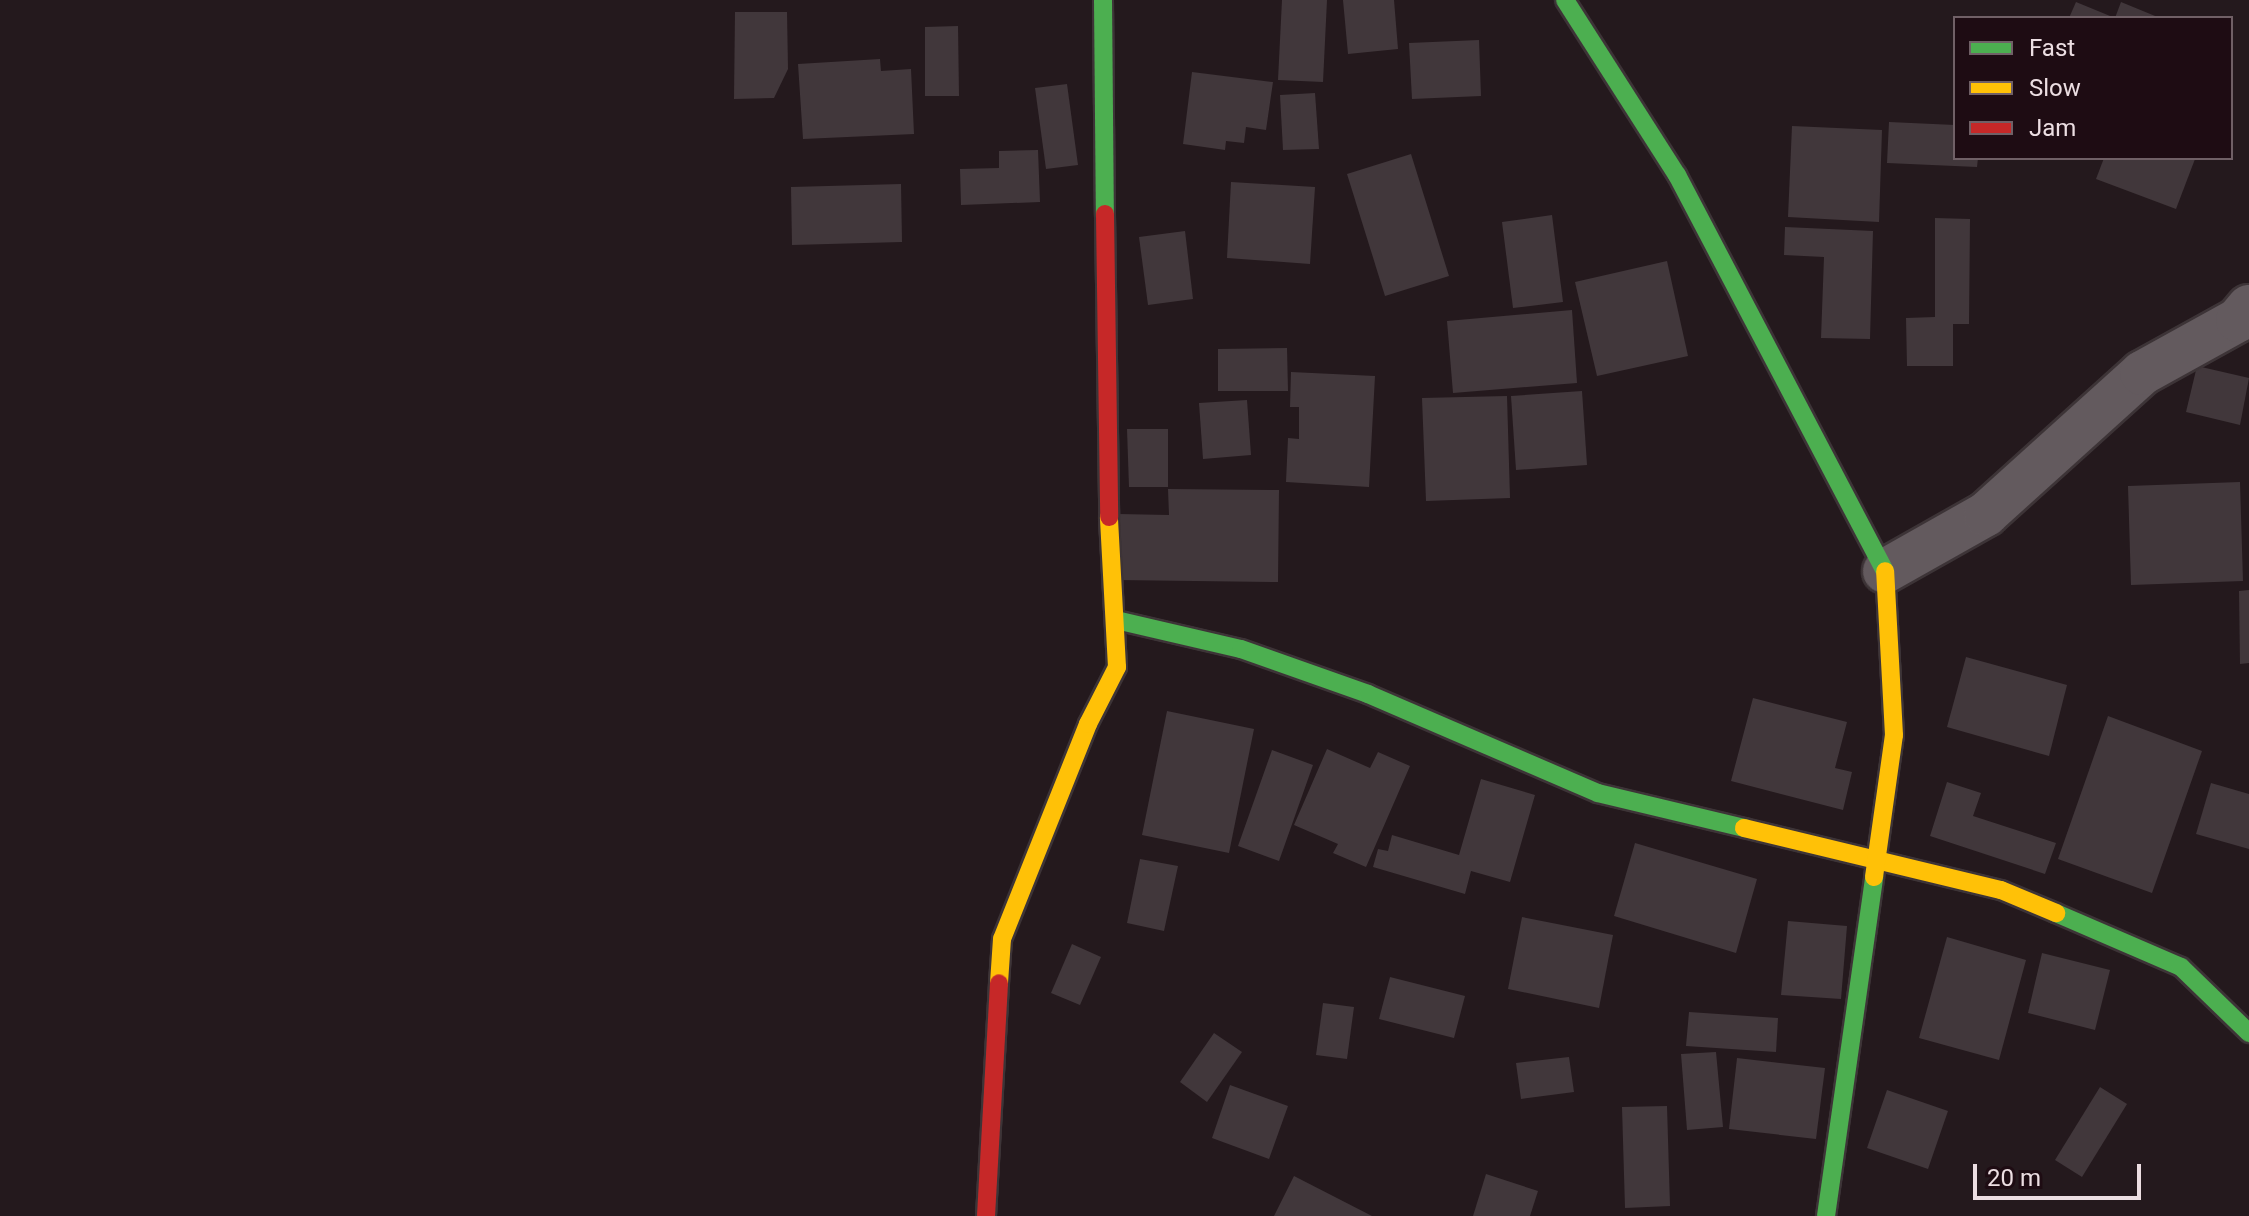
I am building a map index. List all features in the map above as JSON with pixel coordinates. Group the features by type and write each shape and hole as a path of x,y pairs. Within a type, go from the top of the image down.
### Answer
{"street":[{"path":"986,1216 1002,939 1088,724 1117,667 1107,489 1103,0"},
{"path":"1565,0 1677,175 1885,571 1894,735 1879,864 1826,1216"},
{"path":"1885,571 1986,514 2142,373 2238,320 2249,307"},
{"path":"1116,620 1241,649 1368,694 1598,793 1879,864 2001,890 2122,938 2181,967 2249,1033"}],"building":[{"path":"1282,0 1327,0 1323,82 1278,80"},
{"path":"1343,0 1394,0 1398,49 1348,54"},
{"path":"2076,2 2110,16 2070,16"},
{"path":"2121,2 2155,16 2116,16"},
{"path":"735,12 787,12 788,69 774,98 734,99"},
{"path":"958,26 959,96 925,96 925,27"},
{"path":"1479,40 1481,96 1412,99 1409,43"},
{"path":"880,59 881,71 911,69 914,134 803,139 798,64"},
{"path":"1192,72 1273,82 1266,130 1246,127 1244,143 1226,141 1225,150 1183,144"},
{"path":"1067,84 1078,165 1046,169 1035,88"},
{"path":"1315,93 1319,149 1283,150 1280,95"},
{"path":"1889,122 1953,125 1953,160 1978,160 1977,167 1887,163"},
{"path":"1792,126 1882,130 1879,222 1788,217"},
{"path":"1038,150 1040,202 961,205 960,169 999,168 999,151"},
{"path":"1411,154 1449,276 1385,296 1347,174"},
{"path":"2103,160 2195,160 2176,209 2096,179"},
{"path":"1231,182 1315,187 1310,264 1227,258"},
{"path":"901,184 902,242 792,245 791,187"},
{"path":"1552,215 1563,302 1513,308 1502,222"},
{"path":"1935,218 1970,219 1969,324 1953,324 1953,366 1907,366 1906,318 1935,317"},
{"path":"1785,227 1873,231 1870,339 1821,338 1824,257 1784,255"},
{"path":"1185,231 1193,299 1148,305 1139,237"},
{"path":"1667,261 1688,356 1597,376 1575,282"},
{"path":"1572,310 1577,383 1453,393 1447,321"},
{"path":"1287,348 1288,391 1218,391 1218,349"},
{"path":"2197,366 2249,378 2240,425 2186,412"},
{"path":"1291,372 1375,376 1369,487 1286,482 1288,438 1299,439 1299,407 1290,407"},
{"path":"1582,391 1587,465 1516,470 1511,396"},
{"path":"1507,396 1510,498 1426,501 1422,398"},
{"path":"1247,400 1251,455 1203,459 1199,403"},
{"path":"1127,429 1168,429 1168,487 1129,487"},
{"path":"2240,482 2243,581 2131,585 2128,486"},
{"path":"1168,489 1279,490 1278,582 1117,580 1118,514 1169,515"},
{"path":"2249,590 2249,663 2240,664 2239,591"},
{"path":"1966,657 2067,685 2049,756 1947,727"},
{"path":"1753,698 1847,722 1835,768 1852,772 1843,810 1731,781"},
{"path":"1167,711 1254,729 1229,853 1142,835"},
{"path":"2108,716 2202,751 2152,893 2058,859"},
{"path":"1327,749 1370,768 1378,752 1410,766 1366,867 1333,853 1338,844 1294,825"},
{"path":"1272,750 1313,765 1279,861 1238,846"},
{"path":"1481,779 1535,795 1510,882 1471,871 1465,894 1373,867 1378,849 1388,851 1392,835 1459,855"},
{"path":"1947,782 1981,793 1973,816 2056,843 2045,874 1930,836"},
{"path":"2211,783 2249,794 2249,849 2196,834"},
{"path":"1635,843 1757,879 1736,953 1614,916"},
{"path":"1140,859 1178,866 1164,931 1127,923"},
{"path":"1522,917 1613,935 1599,1008 1508,989"},
{"path":"1788,921 1847,926 1841,999 1781,995"},
{"path":"1947,937 2026,960 1999,1060 1919,1038"},
{"path":"1072,944 1101,957 1080,1005 1051,993"},
{"path":"2042,953 2110,970 2095,1030 2028,1013"},
{"path":"1390,977 1465,996 1454,1038 1379,1019"},
{"path":"1323,1003 1354,1007 1347,1059 1316,1055"},
{"path":"1689,1012 1778,1018 1776,1052 1686,1046"},
{"path":"1214,1033 1242,1052 1207,1102 1180,1082"},
{"path":"1716,1052 1723,1127 1687,1130 1681,1054"},
{"path":"1569,1057 1574,1092 1521,1099 1516,1063"},
{"path":"1737,1058 1825,1068 1816,1139 1729,1129"},
{"path":"1230,1085 1288,1106 1269,1159 1212,1138"},
{"path":"2100,1087 2127,1104 2082,1177 2055,1160"},
{"path":"1887,1090 1948,1111 1928,1169 1867,1148"},
{"path":"1667,1106 1670,1206 1625,1208 1622,1107"},
{"path":"1486,1174 1538,1191 1530,1216 1473,1216"},
{"path":"1294,1176 1372,1216 1274,1216"}],"traffic: fast":[{"path":"1103,0 1105,214"},
{"path":"1565,0 1677,175 1885,571"},
{"path":"1116,620 1241,649 1368,694 1598,793 1744,828"},
{"path":"1826,1216 1874,877"},
{"path":"2056,913 2181,967 2249,1033"}],"traffic: slow":[{"path":"999,983 1002,939 1088,724 1117,667 1109,517"},
{"path":"1874,877 1894,735 1885,571"},
{"path":"1744,828 2001,890 2056,913"}],"traffic: jam":[{"path":"1105,214 1109,517"},
{"path":"986,1216 999,983"}]}
